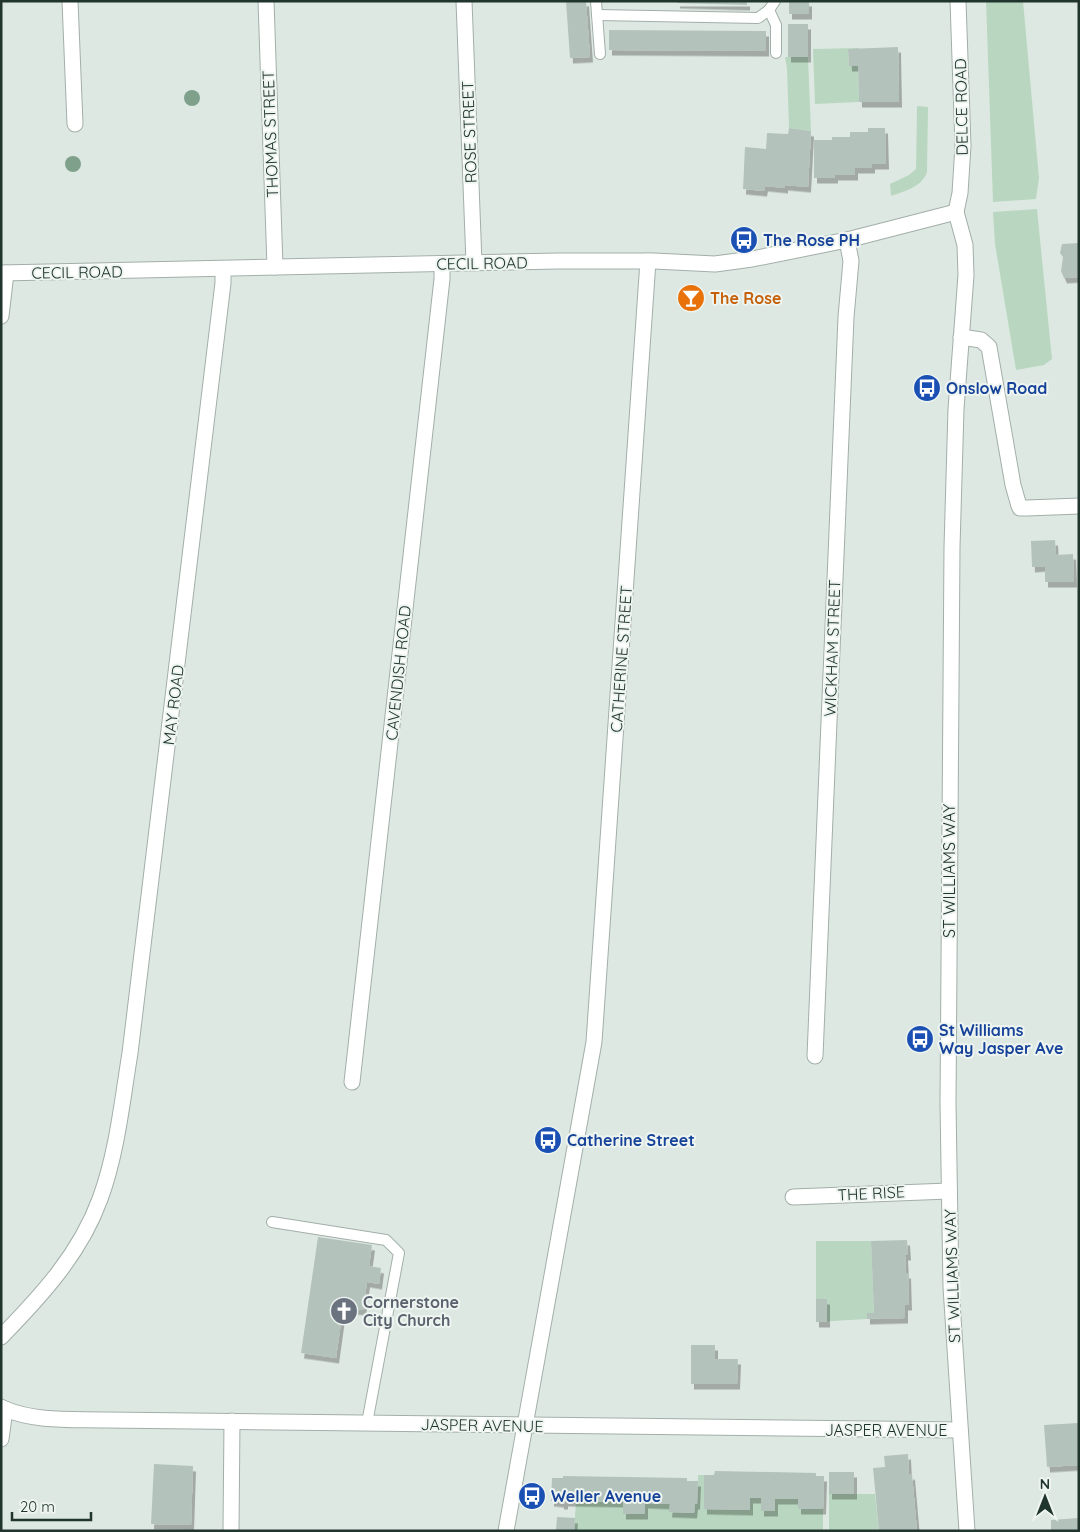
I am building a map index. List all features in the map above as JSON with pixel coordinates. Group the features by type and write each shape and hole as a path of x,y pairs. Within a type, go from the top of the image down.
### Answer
{"street":[{"path":"70,1 75,124"},
{"name":"THOMAS STREET","path":"266,1 275,267"},
{"name":"ROSE STREET","path":"464,1 474,263"},
{"name":"DELCE ROAD","path":"956,212 960,193 963,146 958,1"},
{"name":"CECIL ROAD","path":"4,273 474,263 648,261 701,264 724,263 847,240 956,212"},
{"name":"ST WILLIAMS WAY","path":"956,212 965,252 965,288 956,409 952,547 949,1191 952,1287 967,1531"},
{"name":"WICKHAM STREET","path":"815,1056 846,317 851,261 847,240"},
{"name":"CATHERINE STREET","path":"524,1426 592,1056 595,1030 648,261"},
{"name":"CAVENDISH ROAD","path":"352,1082 441,289 442,264"},
{"name":"MAY ROAD","path":"1,1337 49,1286 71,1256 100,1200 115,1141 130,1053 224,269"},
{"path":"1,316 4,273"},
{"path":"961,337 981,340 989,347 1013,485 1020,508 1079,506"},
{"name":"THE RISE","path":"793,1197 949,1191"},
{"path":"1,1439 3,1408"},
{"name":"JASPER AVENUE","path":"3,1408 21,1415 48,1418 524,1426 960,1430"},
{"path":"231,1531 232,1421"},
{"path":"506,1531 524,1426"}],"lane":[{"path":"596,1 600,54"},
{"path":"597,15 758,18 772,6 776,25 776,53"},
{"path":"272,1222 386,1240 399,1253 367,1423"}],"green space":[{"path":"986,1 1023,1 1039,178 1036,199 993,202"},
{"path":"859,48 848,50 849,66 858,66 859,102 815,104 813,49"},
{"path":"785,57 808,57 811,131 789,128"},
{"path":"917,106 928,107 927,172 917,185 891,196 890,184 909,175 916,169"},
{"path":"1037,209 1052,359 1044,365 1016,370 995,244 993,212"},
{"path":"816,1241 871,1241 874,1313 867,1313 867,1319 816,1322"},
{"path":"698,1475 704,1475 704,1509 750,1510 750,1498 761,1498 762,1511 774,1511 775,1499 798,1499 798,1509 823,1509 823,1531 574,1531 576,1501 623,1502 623,1514 645,1514 645,1503 670,1504 670,1512 694,1513 695,1504 697,1504"},
{"path":"829,1494 875,1494 879,1531 829,1531"}],"building":[{"path":"566,1 586,1 590,57 570,58"},
{"path":"677,1 747,1 747,5 677,3"},
{"path":"789,1 809,1 809,14 789,14"},
{"path":"788,24 808,24 808,57 788,57"},
{"path":"609,30 766,31 766,51 609,50"},
{"path":"898,47 899,102 859,102 858,66 849,66 848,49"},
{"path":"789,128 811,131 808,187 785,185 785,188 765,186 764,191 743,189 745,147 766,149 767,133 788,134"},
{"path":"868,128 885,128 886,164 872,164 872,168 855,168 855,175 835,175 835,178 814,178 814,140 850,137 850,132 868,132"},
{"path":"1079,243 1079,277 1064,278 1061,271 1063,257 1060,253 1062,244"},
{"path":"1055,540 1056,555 1073,554 1074,582 1045,582 1045,566 1032,567 1031,541"},
{"path":"318,1237 372,1245 369,1266 381,1268 379,1284 367,1282 363,1310 343,1308 336,1358 301,1353"},
{"path":"907,1240 908,1255 905,1255 906,1273 908,1273 909,1305 905,1305 905,1318 867,1319 867,1313 874,1313 871,1241"},
{"path":"816,1299 827,1299 827,1322 816,1322"},
{"path":"691,1345 715,1345 715,1359 738,1359 737,1384 691,1384"},
{"path":"1078,1423 1079,1465 1047,1467 1044,1425"},
{"path":"908,1454 909,1475 912,1474 917,1531 879,1531 873,1468 885,1467 884,1456"},
{"path":"154,1464 193,1466 191,1525 151,1524"},
{"path":"715,1471 816,1473 816,1476 824,1476 823,1509 798,1509 798,1499 775,1499 775,1511 761,1511 761,1498 750,1498 750,1510 704,1509 704,1475 714,1475"},
{"path":"829,1472 854,1472 854,1494 829,1494"},
{"path":"563,1476 687,1478 687,1481 698,1481 697,1504 695,1504 694,1513 669,1512 670,1504 645,1503 645,1514 623,1514 623,1502 565,1501 565,1504 561,1504 561,1502 551,1501 552,1478 563,1478"},
{"path":"557,1517 575,1518 574,1531 556,1531"},
{"path":"1079,1518 1079,1531 1051,1531 1051,1520"}],"place":[{"name":"The Rose PH","path":"744,240"},
{"name":"The Rose","path":"691,298"},
{"name":"Onslow Road","path":"927,388"},
{"name":"St Williams Way Jasper Ave","path":"920,1039"},
{"name":"Catherine Street","path":"548,1140"},
{"name":"Cornerstone City Church","path":"344,1311"},
{"name":"Weller Avenue","path":"532,1496"}]}
